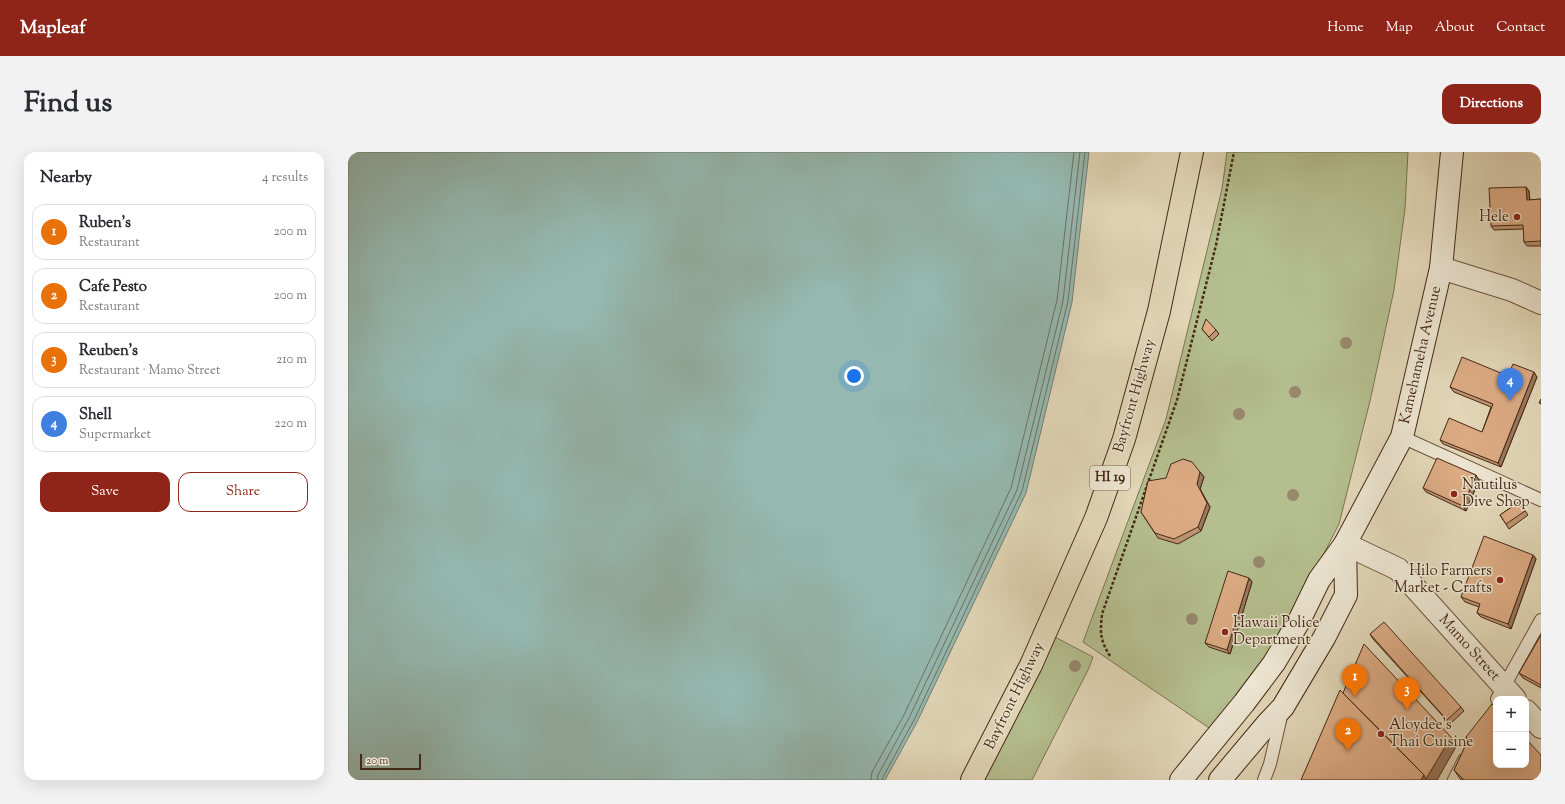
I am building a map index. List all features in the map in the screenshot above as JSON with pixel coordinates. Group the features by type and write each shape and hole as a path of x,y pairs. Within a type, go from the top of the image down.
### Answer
{"main road":[{"name":"Bayfront Highway","path":"972,780 1031,665 1096,518 1126,432 1155,326 1170,264 1192,152"},
{"name":"Kamehameha Avenue","path":"1181,780 1244,703 1274,663 1299,620 1319,580 1345,544 1402,438 1441,268 1452,152"},
{"path":"1441,268 1512,290 1541,303"},
{"name":"Kamehameha Avenue","path":"1220,780 1283,707 1324,638 1346,595 1345,544"},
{"name":"Mamo Street","path":"1345,544 1398,570 1503,696"},
{"path":"1529,714 1541,727"}],"lane":[{"path":"1402,438 1541,500"},
{"path":"1503,696 1541,620"},
{"name":"Kamehameha Avenue","path":"1264,780 1270,764 1283,707"},
{"path":"1490,712 1493,708"},
{"path":"1454,780 1468,753"}],"path":[{"path":"1110,656 1103,644 1100,630 1102,614 1177,400 1216,245 1234,152"}],"green space":[{"path":"1227,152 1408,152 1405,209 1394,290 1370,401 1339,524 1263,673 1218,734 1083,642 1166,419 1222,189"},
{"path":"1055,637 1093,657 1089,668 1032,780 984,780"}],"water":[{"path":"348,152 1089,152 1072,302 1026,493 917,722 885,780 348,780"}],"building":[{"name":"Hele","path":"1526,187 1527,200 1541,199 1541,241 1524,242 1523,225 1491,226 1489,188"},
{"path":"1206,319 1216,330 1209,337 1202,329"},
{"path":"1462,357 1508,376 1513,364 1534,372 1498,463 1440,440 1449,418 1482,432 1493,404 1450,387"},
{"path":"1437,458 1476,475 1463,506 1423,488"},
{"path":"1183,459 1192,462 1200,472 1197,484 1207,503 1198,527 1174,539 1155,533 1141,512 1148,481 1166,478 1171,464"},
{"path":"1519,502 1525,511 1506,524 1500,515"},
{"name":"Hilo Farmers Market - Crafts","path":"1484,536 1533,555 1508,624 1477,613 1480,604 1461,597"},
{"path":"1228,571 1249,578 1227,650 1205,643"},
{"path":"1384,622 1461,707 1447,720 1370,634"},
{"path":"1541,635 1541,685 1519,673"},
{"path":"1364,644 1451,737 1426,779 1424,775 1343,693"},
{"path":"1340,690 1424,775 1421,780 1301,780"},
{"path":"1492,704 1493,768 1529,768 1529,742 1541,755 1541,780 1464,780 1454,770 1468,740 1466,737"}],"place":[{"name":"Hele","path":"1517,217"},
{"name":"Shell","path":"1510,401"},
{"name":"Nautilus Dive Shop","path":"1454,494"},
{"name":"Hilo Farmers Market - Crafts","path":"1500,580"},
{"name":"Hawaii Police Department","path":"1225,632"},
{"name":"Ruben’s","path":"1355,697"},
{"name":"Reuben's","path":"1407,710"},
{"name":"Aloydee's Thai Cuisine","path":"1381,734"},
{"name":"Cafe Pesto","path":"1348,751"}]}
